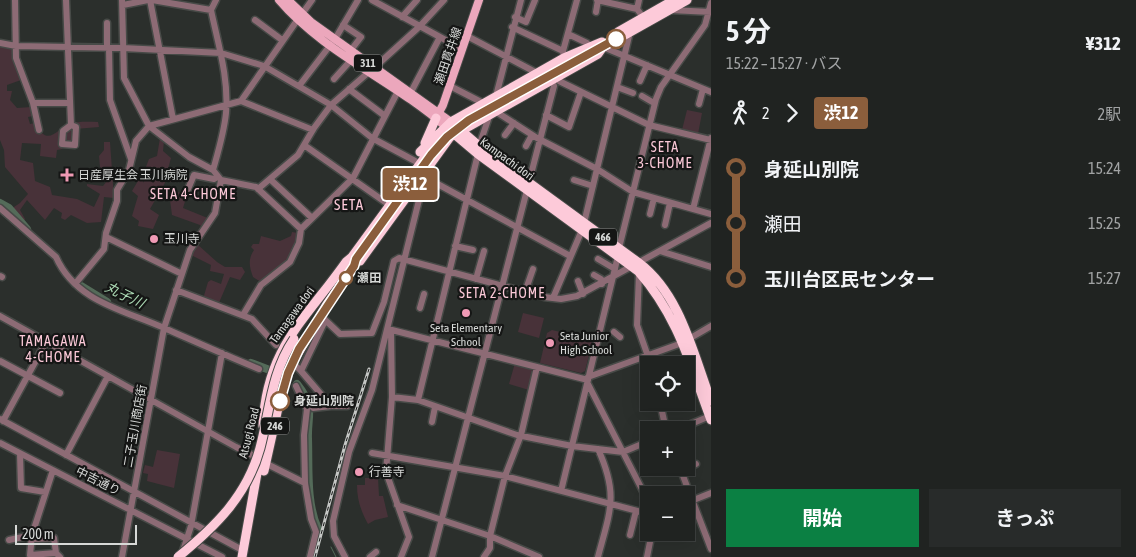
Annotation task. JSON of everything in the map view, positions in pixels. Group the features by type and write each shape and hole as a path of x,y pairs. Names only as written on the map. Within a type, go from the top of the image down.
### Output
{"highway":[{"name":"246","path":"560,67 674,0"},
{"name":"246","path":"350,264 348,255 417,157 456,132 493,112 590,47 630,32 687,0"},
{"name":"246","path":"350,264 421,175 432,149 448,124 537,73 598,54 602,44"},
{"path":"474,108 473,116 480,119"},
{"path":"417,157 437,115"},
{"name":"Kampachi dori","path":"448,124 479,150"},
{"path":"469,125 467,131 469,138"},
{"name":"466","path":"456,132 469,138 479,150 619,252 667,292 700,381 710,418"},
{"name":"Tamagawa dori","path":"244,555 261,454 264,397 273,366 285,342 323,302 350,264 356,259 432,149"},
{"name":"Tamagawa dori","path":"244,555 288,373 299,349 323,319 323,302"},
{"name":"Atsugi Road","path":"178,557 204,537 228,512 245,485 260,448 274,381 296,340 323,302"},
{"name":"Atsugi Road","path":"186,557 220,528 248,490 267,442 283,371 296,340"},
{"name":"466","path":"700,381 711,401"}],"main road":[{"name":"Kampachi dori","path":"279,0 372,69 398,91 437,115"},
{"name":"Kampachi dori","path":"288,0 300,16"},
{"name":"瀬田貫井線","path":"437,115 450,86 478,0"},
{"name":"Kampachi dori","path":"372,69 411,92 448,124"}],"street":[{"path":"15,0 16,58 33,103 39,130"},
{"path":"66,0 71,125"},
{"path":"150,0 173,119"},
{"path":"211,10 150,0 123,3 122,48 124,78 149,126 189,157 212,170 219,179"},
{"path":"212,170 224,130 226,105 221,53 211,10 216,0"},
{"path":"241,101 282,40 312,0"},
{"path":"299,86 334,42 358,0"},
{"path":"372,0 462,49 478,0"},
{"path":"402,17 417,0"},
{"path":"258,190 298,155 312,130 331,105 419,27 444,0"},
{"path":"496,96 512,27 521,0"},
{"path":"515,17 526,22 535,0"},
{"path":"432,557 546,115 578,0"},
{"path":"596,12 598,0 637,9 643,17"},
{"path":"637,9 639,0"},
{"path":"561,491 654,103 670,74 705,25 711,3"},
{"path":"670,10 710,12"},
{"path":"256,20 282,40"},
{"path":"107,23 110,100 132,160"},
{"path":"334,79 361,37 343,25"},
{"path":"512,27 560,67"},
{"path":"553,298 583,226 630,32"},
{"path":"568,34 587,42 590,47"},
{"path":"467,36 537,73"},
{"path":"411,92 440,37"},
{"path":"0,43 16,46 122,48 221,53 264,66 331,105 372,138 417,157"},
{"path":"602,44 625,56 711,92"},
{"path":"640,82 647,65"},
{"path":"560,67 559,81 612,108 649,125 711,139 693,209"},
{"path":"450,86 483,103"},
{"path":"617,86 633,93"},
{"path":"699,104 703,89"},
{"path":"349,90 385,116"},
{"path":"243,315 261,285 290,262 299,243 301,229 353,178 372,138 398,91"},
{"path":"546,115 569,127 581,92"},
{"path":"642,96 654,103"},
{"path":"77,281 104,249 117,201 117,190 129,170 136,141 149,126 241,101 312,130"},
{"path":"33,103 70,103"},
{"path":"418,400 431,340 479,150 493,112 540,140 597,169 633,192 711,214"},
{"path":"505,135 514,123"},
{"path":"526,146 532,135"},
{"path":"304,145 385,202"},
{"path":"188,189 194,175 247,185 258,190 301,229"},
{"path":"421,175 570,256"},
{"path":"331,406 299,369 323,319 340,334 372,333 400,259 424,180 421,175"},
{"name":"二子玉川商店街","path":"122,557 165,326 190,250 215,213 219,179"},
{"path":"271,180 312,218"},
{"path":"574,180 593,186"},
{"path":"650,214 654,198"},
{"path":"665,225 670,203"},
{"path":"0,208 56,257 61,268 117,310 165,326 259,369"},
{"path":"400,259 553,298 583,294 612,278 637,268 660,251 711,223"},
{"path":"106,237 182,274"},
{"path":"455,246 473,250"},
{"path":"476,279 484,251"},
{"path":"660,251 711,267"},
{"path":"345,557 334,536 333,521 349,452 370,397 389,329 400,259"},
{"path":"598,259 615,269"},
{"path":"637,268 638,325 649,355"},
{"path":"525,292 533,269"},
{"path":"594,275 602,284"},
{"path":"578,281 583,294"},
{"path":"176,290 254,320 276,345"},
{"path":"420,308 424,294"},
{"path":"384,302 392,304"},
{"path":"0,316 252,455 261,454"},
{"path":"389,329 588,380 685,341 711,326"},
{"path":"389,329 392,397 386,454 388,482 409,537 403,556"},
{"path":"614,332 620,337"},
{"path":"46,342 29,376 1,420 190,522 244,555"},
{"path":"182,557 186,538 189,536 190,522 222,353"},
{"path":"0,361 60,392"},
{"path":"484,557 490,548 490,536 505,476 521,436 537,367"},
{"path":"66,454 108,376"},
{"path":"588,380 640,486"},
{"path":"296,386 307,409 304,435 305,483 311,519 316,532 310,557"},
{"path":"392,397 418,400 521,436 572,446 623,452 640,445"},
{"path":"313,408 347,406"},
{"path":"432,422 435,407"},
{"path":"695,423 710,418"},
{"name":"中吉通り","path":"0,444 222,557"},
{"path":"598,449 609,474 612,504 598,557"},
{"path":"372,453 505,476 640,512"},
{"path":"20,454 21,488 45,492"},
{"path":"266,463 305,483"},
{"path":"9,540 32,537 54,538 58,555 30,556 32,537 53,470"},
{"path":"695,500 711,493"},
{"path":"397,506 490,536 539,557"},
{"path":"695,510 711,549"},
{"path":"630,535 636,511"},
{"path":"647,557 650,541"},
{"path":"370,557 376,552"}],"shaded area":[{"path":"0,46 14,47 21,80 7,85 7,91 12,91 10,100 17,108 31,107 33,116 28,117 30,124 35,123 44,135 52,135 73,123 98,122 99,127 75,129 73,139 67,142 62,149 57,150 56,158 40,156 41,144 22,143 20,160 33,163 35,181 50,187 52,195 77,199 94,207 100,194 87,186 87,184 103,186 107,181 107,172 100,167 99,156 104,150 104,142 110,142 114,198 104,197 101,222 87,223 71,215 65,220 61,218 62,213 54,208 45,220 27,200 20,210 25,219 24,221 13,210 28,194 5,167 4,150 0,140"},
{"path":"687,110 702,113 698,134 682,130"},
{"path":"160,138 164,141 163,151 171,158 166,176 172,177 171,182 166,181 150,209 159,215 153,229 138,226 139,221 132,216 138,196 132,191 141,176 144,183 144,172 149,159 157,156"},
{"path":"175,191 183,194 186,198 183,208 210,219 202,228 200,225 172,215 170,200"},
{"path":"292,232 298,233 296,242 285,262 261,282 253,277 250,263 254,250 251,247 253,244 259,244 261,236 280,241 291,236"},
{"path":"197,244 225,267 242,267 245,272 240,280 230,277 218,305 203,299 208,282 211,280 221,284 224,274 210,271 211,265 191,255"},
{"path":"523,313 544,318 539,338 518,332"},
{"path":"552,330 593,340 585,371 581,373 540,363 547,333"},
{"path":"515,363 535,369 529,390 509,384"},
{"path":"157,450 180,454 174,488 147,481 148,474 143,473 145,465 153,467"},
{"path":"365,478 378,478 379,496 383,496 388,517 368,524 363,515 357,490 357,485 365,485"}],"waterway":[{"name":"丸子川","path":"0,203 9,208 27,229"},
{"name":"丸子川","path":"81,286 107,302"},
{"name":"丸子川","path":"251,363 267,369"},
{"path":"297,384 309,405 309,485 314,519 318,529"},
{"path":"331,547 336,557"}],"tunnel":[{"path":"452,133 469,120 562,69"},
{"path":"431,149 454,126"}],"railway":[{"path":"315,557 345,445 369,369"}],"bus line":[{"name":"渋12","path":"280,401 284,382 290,367 299,349 327,308 327,304 354,266 356,259 410,183 447,137 469,120 616,39"}],"place":[{"name":"日産厚生会 玉川病院","path":"67,175"},
{"name":"玉川寺","path":"154,239"},
{"name":"瀬田","path":"346,278"},
{"name":"Seta Elementary School","path":"466,313"},
{"name":"Seta Junior High School","path":"550,343"},
{"name":"身延山別院","path":"280,401"},
{"name":"行善寺","path":"359,472"}],"district":[{"name":"SETA 3-CHOME","path":"665,156"},
{"name":"SETA 4-CHOME","path":"193,194"},
{"name":"SETA","path":"349,204"},
{"name":"SETA 2-CHOME","path":"502,293"},
{"name":"TAMAGAWA 4-CHOME","path":"53,350"}]}
